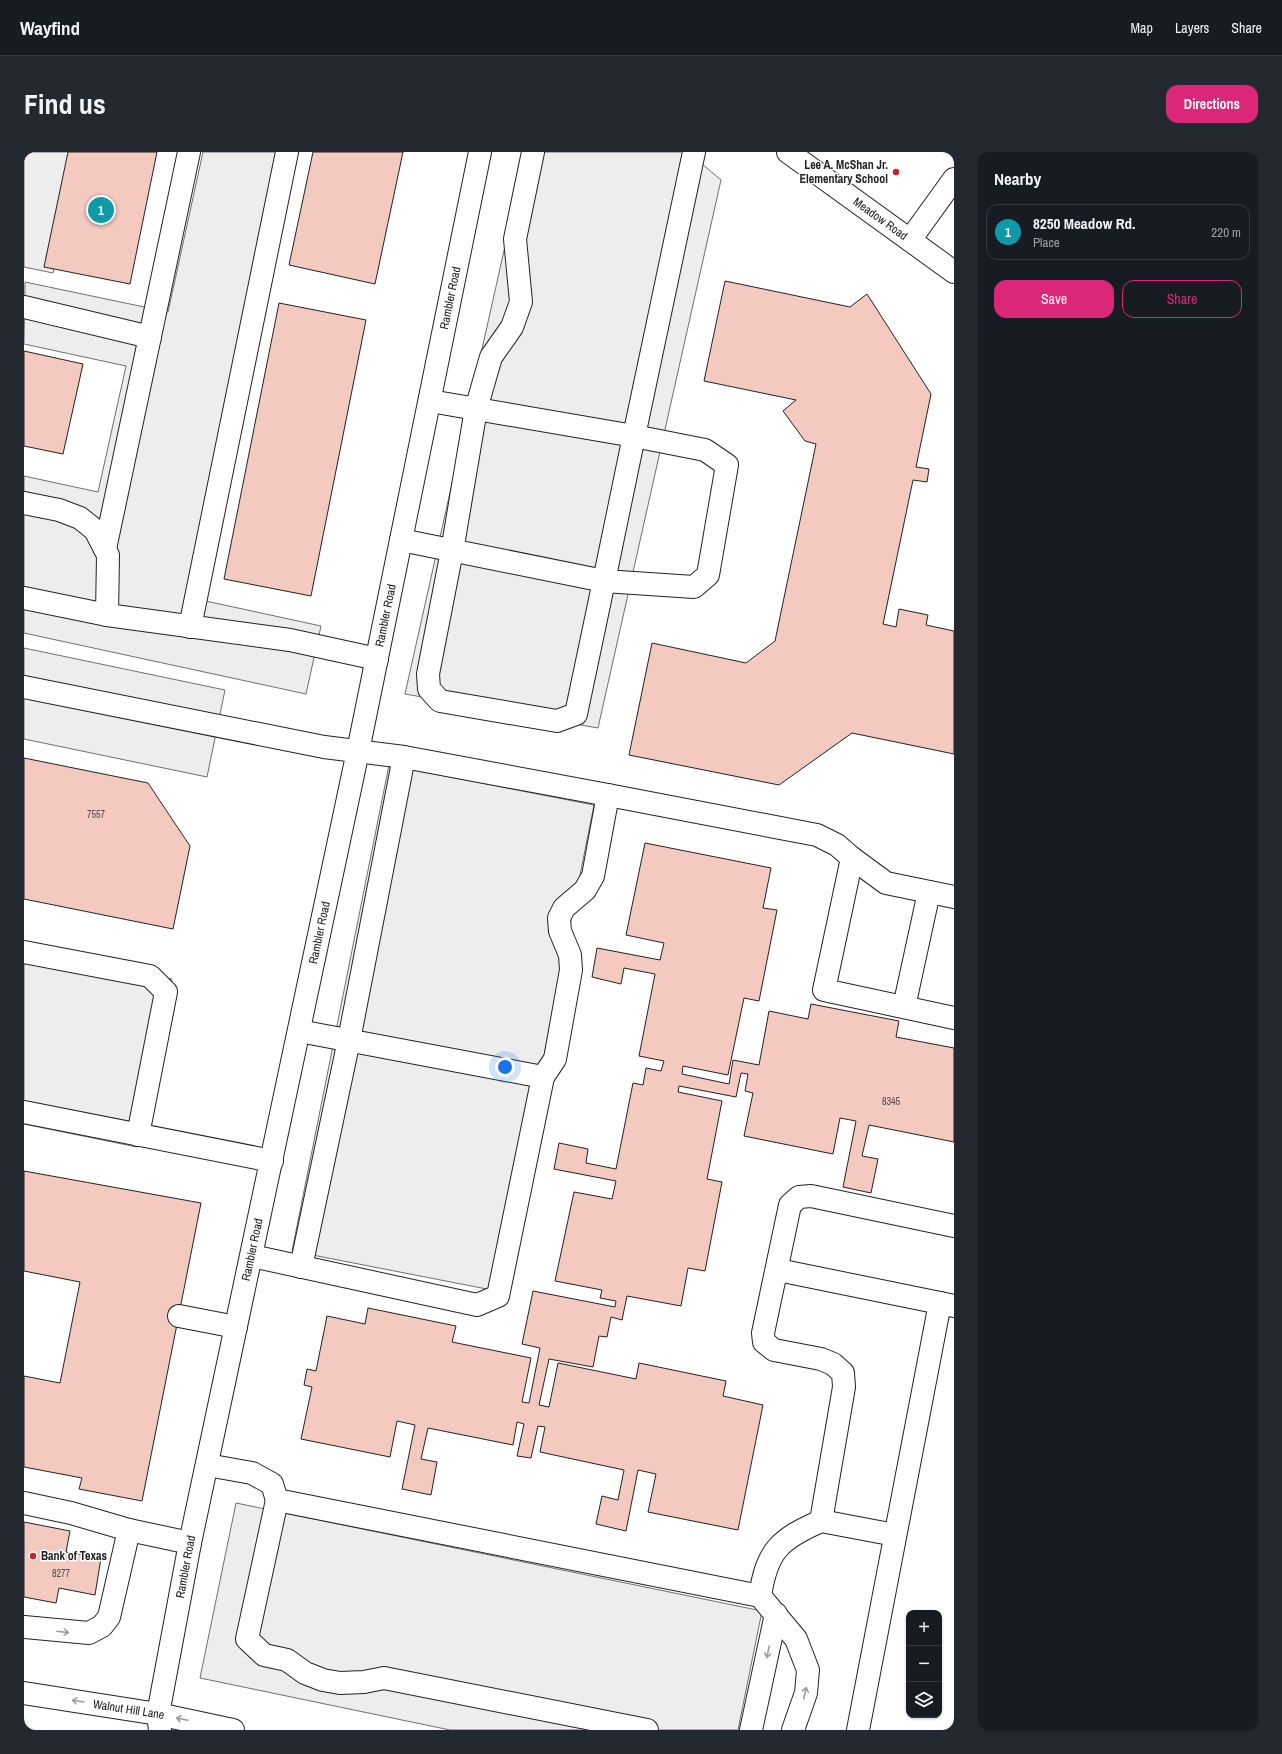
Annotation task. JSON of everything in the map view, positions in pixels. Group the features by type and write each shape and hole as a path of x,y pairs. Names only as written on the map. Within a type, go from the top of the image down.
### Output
{"street":[{"path":"105,549 189,152"},
{"path":"190,627 287,152"},
{"name":"Rambler Road","path":"156,1725 190,1543 358,751 480,152"},
{"path":"532,152 515,239 521,302 512,327 491,357 476,409 452,551 428,674 429,689 440,700 557,721 576,714 694,152"},
{"name":"Meadow Road","path":"788,152 954,272"},
{"path":"910,240 954,179"},
{"path":"24,307 150,337"},
{"path":"401,540 604,581 694,588 708,575 727,465 705,450 430,400"},
{"path":"24,503 59,510 80,518 94,530 108,554 107,616"},
{"path":"24,598 107,616 290,640 377,659"},
{"path":"24,687 324,747 404,756 817,835 837,845 886,883 954,897"},
{"path":"301,1267 349,1040 404,756"},
{"path":"252,1256 477,1305 498,1296 543,1076 555,1059 571,970 570,955 560,931 559,918 564,908 585,890 593,876 608,795"},
{"path":"852,858 824,990 954,1018"},
{"path":"904,1007 929,892"},
{"path":"24,952 150,976 166,992 138,1135"},
{"path":"299,1031 543,1076"},
{"path":"24,1112 272,1161"},
{"path":"821,1520 844,1387 843,1373 827,1361 774,1350 764,1342 763,1333 778,1270 790,1204 799,1196 811,1196 954,1226"},
{"path":"778,1270 947,1305 895,1535 858,1730"},
{"path":"179,1316 236,1327"},
{"path":"207,1465 252,1474 272,1484 277,1500 247,1639 264,1655 287,1660 305,1673 323,1680 340,1683 364,1682 384,1678 647,1730"},
{"path":"277,1500 760,1596 796,1639 808,1670 806,1694 792,1730"},
{"path":"24,1503 71,1513 130,1530 190,1543"},
{"path":"760,1596 763,1575 773,1552 795,1532 821,1520 895,1535"},
{"path":"24,1627 89,1633 102,1626 109,1617 130,1530"},
{"path":"751,1730 776,1614"},
{"name":"Walnut Hill Lane","path":"24,1692 156,1725 233,1730"}],"shaded area":[{"path":"24,152 74,152 53,273 24,267"},
{"path":"203,152 298,152 201,600 321,626 306,694 24,633 24,476 98,492 126,366 24,344 25,282 168,312"},
{"path":"526,152 688,152 721,180 598,728 405,694"},
{"path":"24,648 225,690 207,777 24,739"},
{"path":"389,765 594,805 497,1291 292,1251"},
{"path":"24,948 172,979 137,1147 24,1124"},
{"path":"236,1503 762,1611 738,1730 450,1730 200,1678"}],"building":[{"path":"68,152 157,152 130,284 44,267"},
{"path":"313,152 403,152 375,284 289,265"},
{"path":"725,281 850,307 867,294 931,394 916,467 929,469 927,482 913,480 883,624 896,627 899,609 928,615 926,625 954,631 954,754 852,733 779,785 629,755 652,643 746,663 775,641 816,444 805,441 783,411 796,400 704,381"},
{"path":"279,303 366,320 311,596 224,579"},
{"path":"24,351 83,364 63,454 24,446"},
{"path":"24,758 148,783 190,846 173,929 24,899"},
{"path":"645,843 771,868 763,908 777,910 759,1001 744,998 728,1075 683,1066 682,1074 729,1084 733,1060 759,1065 769,1011 808,1019 811,1004 899,1021 896,1037 954,1048 954,1142 869,1125 862,1156 878,1159 871,1193 843,1187 856,1121 840,1118 833,1154 744,1136 753,1093 745,1091 748,1074 741,1073 736,1097 679,1086 678,1092 722,1101 707,1179 722,1182 705,1271 688,1268 681,1306 627,1296 622,1320 611,1317 607,1337 599,1336 593,1367 549,1359 539,1405 549,1407 558,1363 636,1379 639,1363 726,1381 723,1396 763,1405 738,1530 648,1512 656,1474 638,1470 626,1531 596,1524 602,1496 618,1500 624,1470 540,1452 545,1427 538,1426 531,1458 517,1456 524,1424 517,1422 513,1445 428,1428 421,1459 437,1462 431,1495 402,1489 415,1425 397,1421 390,1457 301,1439 312,1387 304,1385 307,1369 316,1371 327,1316 365,1324 368,1308 456,1326 452,1342 531,1358 522,1402 529,1403 540,1348 522,1344 533,1291 615,1307 616,1301 600,1298 602,1290 555,1281 574,1192 612,1199 616,1181 554,1169 559,1143 588,1149 586,1163 616,1169 633,1083 643,1085 646,1068 661,1071 664,1061 639,1056 655,974 624,968 621,984 592,977 597,948 660,960 664,943 626,935"},
{"path":"24,1171 201,1203 142,1501 79,1489 82,1478 24,1467 24,1376 60,1383 80,1282 24,1271"},
{"path":"24,1522 70,1531 66,1552 101,1558 95,1595 59,1588 56,1603 24,1597"}],"place":[{"name":"Lee A. McShan Jr. Elementary School","path":"896,172"},
{"name":"8250 Meadow Rd.","path":"101,210"},
{"name":"Bank of Texas","path":"33,1556"}]}
